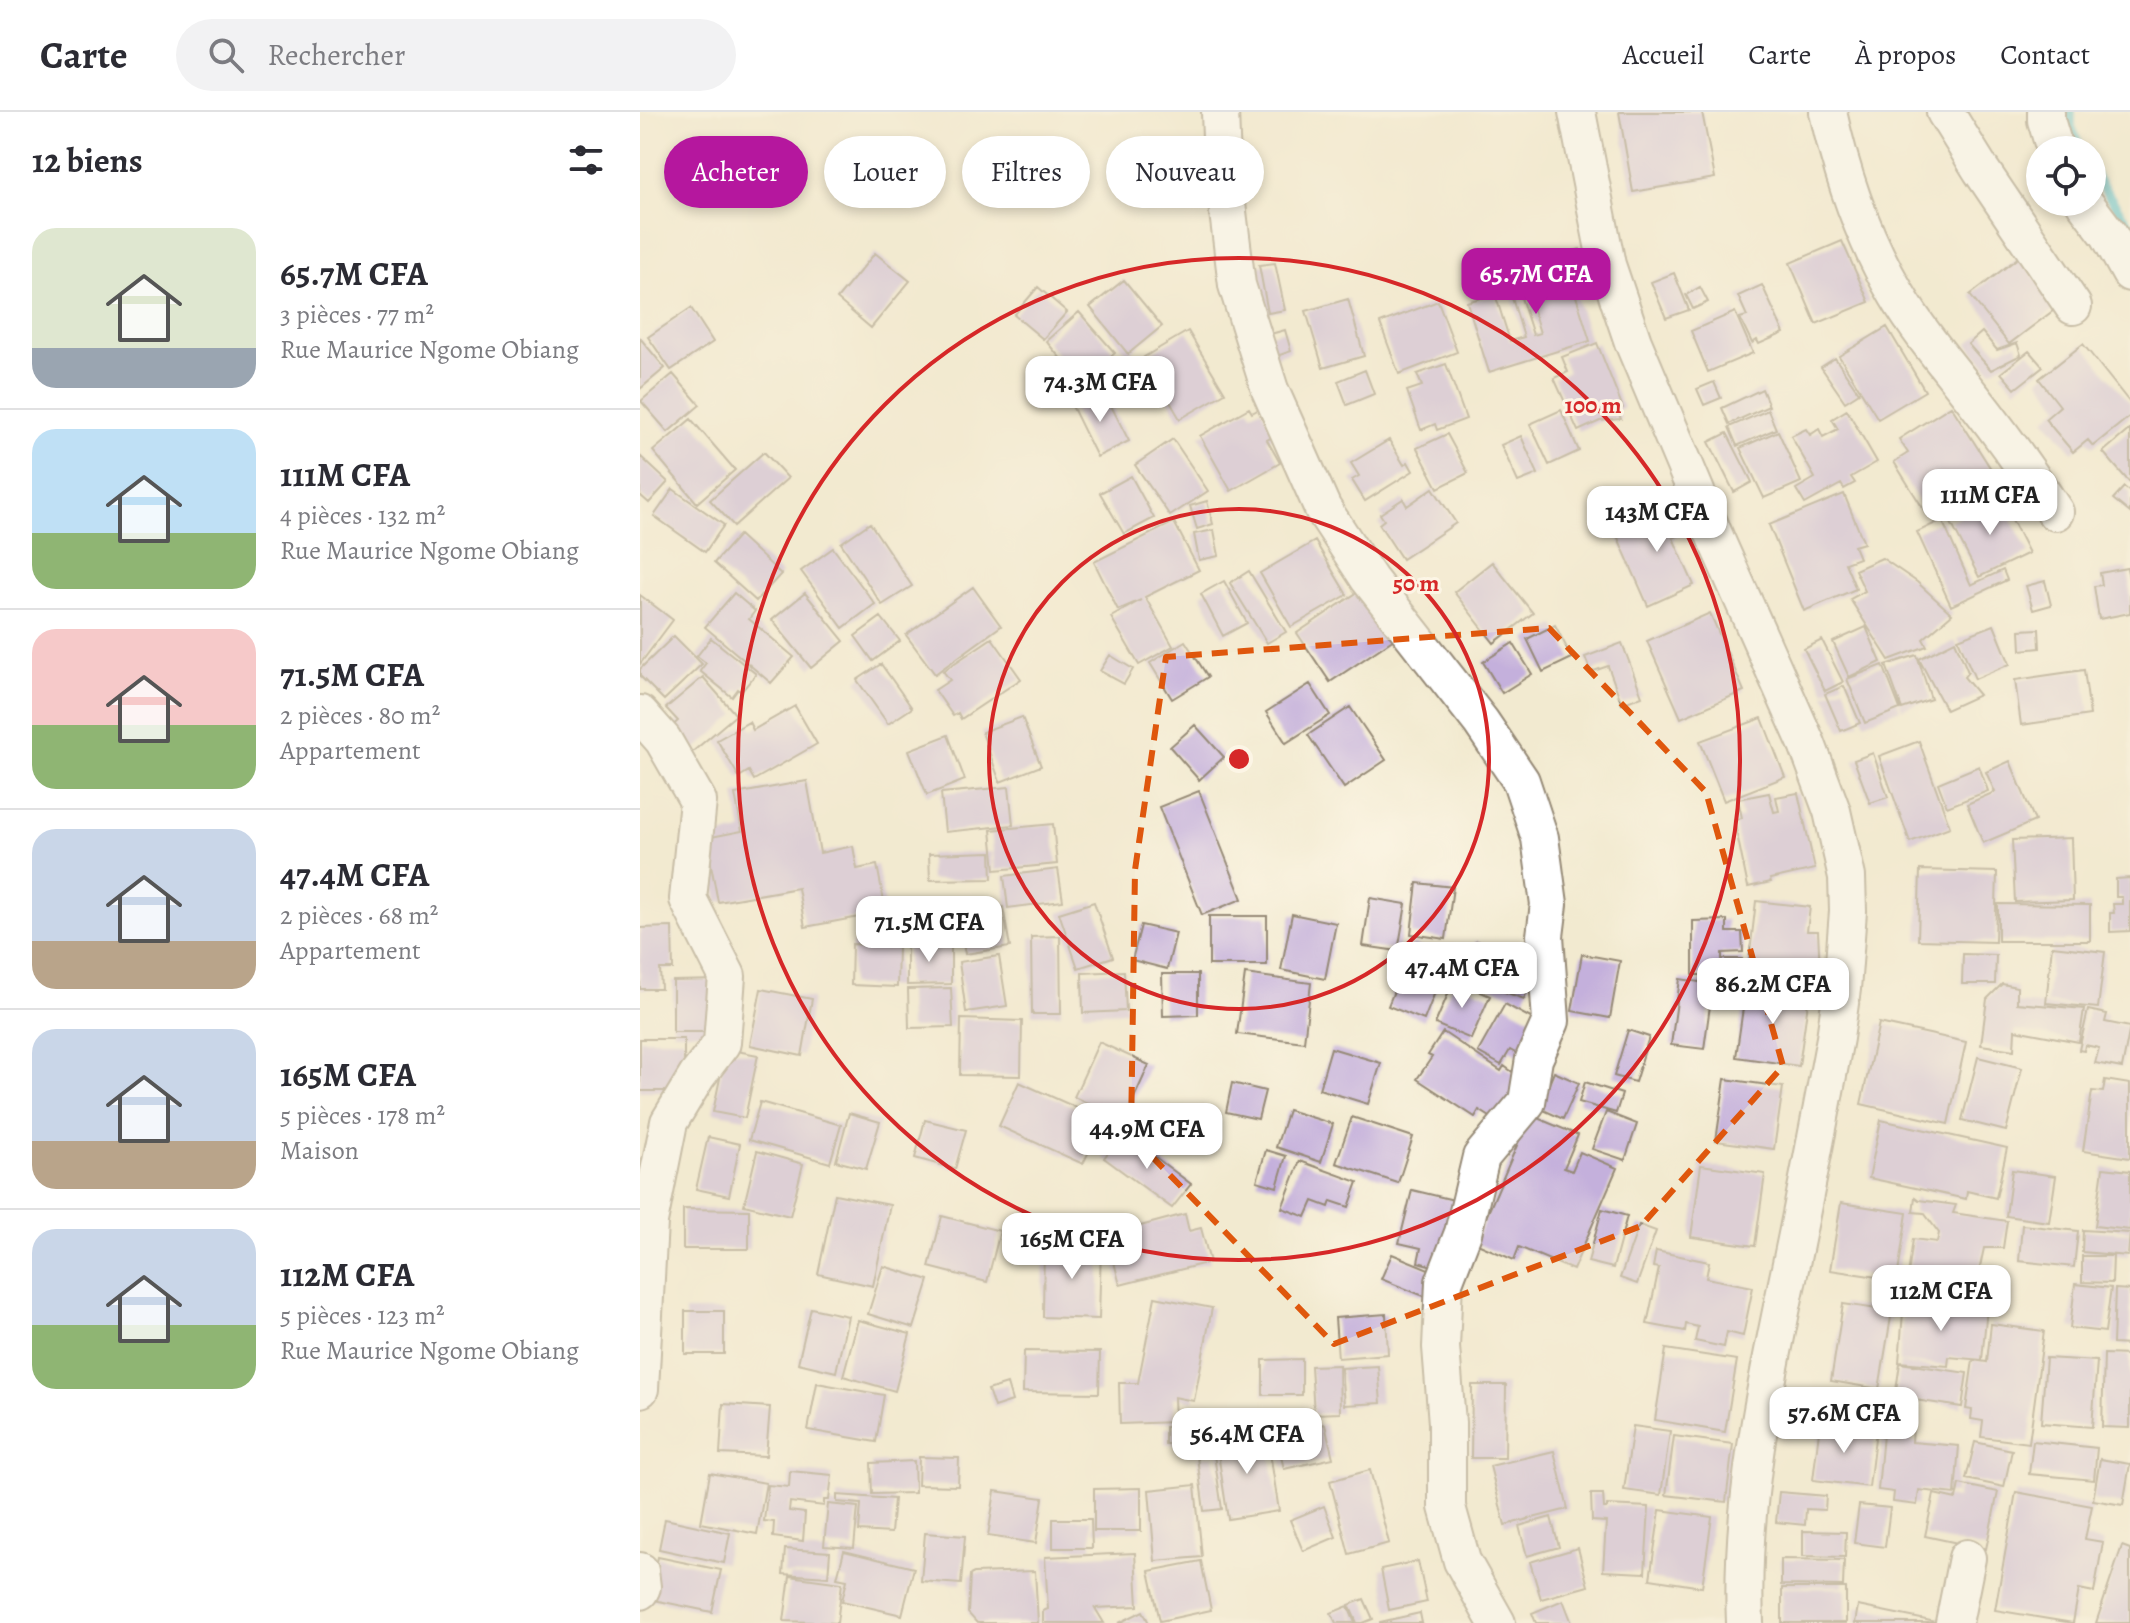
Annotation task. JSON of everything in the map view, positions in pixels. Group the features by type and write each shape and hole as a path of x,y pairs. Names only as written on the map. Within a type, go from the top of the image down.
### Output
{"street":[{"path":"1220,112 1222,163 1237,285 1270,390 1323,509 1369,579 1481,722 1521,781 1540,838 1549,904 1545,936 1551,1021 1534,1059 1527,1102 1481,1157 1463,1233 1444,1282 1441,1347 1447,1423 1447,1507 1462,1561 1497,1623"},
{"path":"1577,112 1607,265 1633,342 1807,744 1832,811 1847,877 1844,975 1835,1038 1755,1444 1747,1517 1745,1623"},
{"path":"1828,112 1855,207 1897,296 2024,465 2055,512"},
{"path":"1945,112 2073,306"},
{"path":"2046,112 2051,136"},
{"path":"2095,216 2130,273"},
{"path":"640,714 663,740 698,801 688,899 727,976 722,1043 669,1122 649,1222 640,1389"},
{"path":"1954,1623 1967,1558"},
{"path":"640,1571 640,1591"}],"highlighted area":[{"path":"1549,628 1706,792 1783,1066 1641,1226 1334,1344 1131,1135 1135,870 1166,657"}],"building":[{"path":"1619,112 1702,112 1715,178 1633,192"},
{"path":"1842,241 1869,302 1816,324 1790,263"},
{"path":"1580,249 1593,290 1576,296 1590,341 1489,372 1467,302 1495,294 1510,341 1524,337 1508,285 1516,282 1533,335 1540,333 1524,281 1563,269 1559,255"},
{"path":"875,253 910,281 871,328 837,299"},
{"path":"2019,257 2058,307 2009,344 1970,295"},
{"path":"1275,263 1285,310 1268,313 1259,265"},
{"path":"1674,273 1689,310 1666,318 1651,282"},
{"path":"1124,280 1162,326 1128,354 1090,307"},
{"path":"1762,285 1784,333 1759,344 1757,340 1752,343 1740,318 1747,316 1738,296"},
{"path":"1038,287 1067,312 1043,339 1014,315"},
{"path":"1700,287 1708,302 1693,309 1686,295"},
{"path":"1348,299 1364,356 1323,368 1306,311"},
{"path":"1438,301 1457,352 1399,374 1380,323"},
{"path":"691,308 713,342 671,370 648,337"},
{"path":"1079,312 1115,353 1081,383 1046,341"},
{"path":"1735,312 1753,353 1708,372 1691,331"},
{"path":"1887,327 1925,391 1878,419 1839,356"},
{"path":"1285,330 1291,351 1274,357 1267,335"},
{"path":"1188,331 1225,393 1180,419 1144,357"},
{"path":"1982,332 1997,350 2017,343 2021,355 1991,370 1968,344"},
{"path":"640,338 665,368 640,389"},
{"path":"1597,343 1623,408 1617,410 1621,419 1600,421 1578,431 1554,378 1568,372 1562,357"},
{"path":"2083,344 2130,403 2130,416 2093,446 2088,440 2073,452 2045,419 2060,406 2039,379"},
{"path":"2029,351 2043,367 2015,389 2001,373"},
{"path":"1835,358 1859,393 1845,402 1821,367"},
{"path":"1446,364 1466,419 1437,430 1435,424 1421,430 1407,391 1422,386 1417,374"},
{"path":"1365,370 1374,394 1347,405 1338,381"},
{"path":"673,374 700,405 668,432 641,401"},
{"path":"1714,382 1721,398 1704,405 1697,389"},
{"path":"1762,389 1769,406 1729,424 1722,408"},
{"path":"1103,390 1129,441 1097,457 1072,406"},
{"path":"1951,406 1998,480 1950,511 1944,501 1926,513 1894,462 1908,453 1899,439"},
{"path":"1249,408 1252,413 1261,408 1276,435 1267,440 1280,463 1231,491 1200,436"},
{"path":"1561,410 1579,451 1549,465 1530,424"},
{"path":"1768,410 1776,429 1737,446 1729,427"},
{"path":"1847,410 1877,462 1851,477 1855,483 1844,489 1841,484 1805,504 1796,489 1815,478 1791,436 1806,429 1810,435 1819,429 1823,437 1838,429 1832,419"},
{"path":"691,419 735,470 697,503 653,451"},
{"path":"2130,429 2130,483 2103,452"},
{"path":"1778,431 1801,482 1764,498 1740,448"},
{"path":"1727,433 1752,482 1734,492 1709,442"},
{"path":"1447,434 1468,473 1438,488 1417,448"},
{"path":"1521,436 1538,474 1518,482 1501,445"},
{"path":"1173,439 1208,491 1170,516 1135,465"},
{"path":"1389,440 1404,465 1408,462 1413,471 1365,501 1352,480 1359,476 1351,463"},
{"path":"764,452 788,478 734,526 710,500"},
{"path":"640,456 668,482 649,503 640,495"},
{"path":"1131,476 1154,518 1124,534 1100,493"},
{"path":"2124,487 2130,492 2130,513 2113,499"},
{"path":"1433,488 1456,523 1402,559 1379,524 1384,520 1380,514 1403,499 1407,506"},
{"path":"673,489 724,525 705,552 654,516"},
{"path":"1844,494 1864,543 1854,546 1859,558 1845,563 1856,589 1804,611 1769,525"},
{"path":"2000,496 2029,553 1979,577 1950,521"},
{"path":"1207,501 1213,524 1197,529 1190,506"},
{"path":"1679,503 1691,529 1673,538 1694,585 1648,606 1615,531"},
{"path":"1942,520 1971,585 2003,570 2007,580 1951,606 1917,532"},
{"path":"1174,522 1199,570 1145,597 1173,646 1139,665 1111,617 1141,600 1118,610 1094,562"},
{"path":"870,523 912,586 882,605 841,543"},
{"path":"1214,530 1219,556 1199,560 1194,534"},
{"path":"739,535 781,574 756,601 714,563"},
{"path":"1315,541 1347,595 1291,627 1260,573"},
{"path":"833,548 875,604 843,628 801,571"},
{"path":"1882,558 1917,582 1952,614 1923,639 1927,646 1889,660 1850,599 1865,591 1855,570"},
{"path":"1492,562 1533,613 1494,643 1454,592"},
{"path":"2127,568 2130,613 2099,619 2094,586 2102,585 2100,573"},
{"path":"1249,571 1286,632 1267,643 1230,583"},
{"path":"1224,581 1247,623 1223,636 1201,594"},
{"path":"2045,581 2051,605 2033,610 2026,586"},
{"path":"973,587 1001,626 935,674 906,635"},
{"path":"1361,590 1394,639 1330,682 1297,633"},
{"path":"734,593 755,611 749,619 794,657 771,683 705,627"},
{"path":"805,593 844,641 811,668 772,620"},
{"path":"640,595 673,620 640,664"},
{"path":"1710,613 1744,691 1681,718 1647,641"},
{"path":"881,617 900,641 873,661 855,636"},
{"path":"1555,625 1572,658 1543,672 1527,639"},
{"path":"1994,625 2010,664 1975,679 1958,639"},
{"path":"1866,627 1881,662 1849,677 1833,642"},
{"path":"2039,629 2040,648 2021,650 2020,630"},
{"path":"674,636 702,664 664,700 640,676 640,669"},
{"path":"711,638 756,674 741,692 738,689 732,697 700,671 706,663 697,656"},
{"path":"992,638 1021,679 961,719 958,713 953,716 935,690 950,680 943,671"},
{"path":"1822,640 1843,682 1825,691 1804,649"},
{"path":"1185,641 1208,677 1172,699 1150,663"},
{"path":"1955,641 1968,672 1964,677 1979,695 1946,710 1919,659"},
{"path":"1513,643 1532,674 1502,693 1483,662"},
{"path":"1622,643 1642,696 1622,704 1608,666 1591,672 1585,657"},
{"path":"1110,655 1133,669 1124,684 1100,671"},
{"path":"1917,655 1931,699 1902,709 1886,665"},
{"path":"881,664 912,708 888,724 857,680"},
{"path":"1883,665 1900,709 1865,723 1847,679"},
{"path":"2084,670 2090,715 2021,725 2015,680"},
{"path":"703,677 736,715 691,753 670,728 678,721 666,708"},
{"path":"1310,684 1330,715 1286,743 1266,712"},
{"path":"1844,686 1860,723 1841,731 1825,694"},
{"path":"795,706 817,744 754,780 749,771 739,777 717,740 749,722 753,730"},
{"path":"1350,707 1386,760 1344,788 1308,735"},
{"path":"1022,717 1041,766 1000,782 982,732"},
{"path":"1762,718 1785,777 1724,801 1700,741"},
{"path":"1195,725 1224,757 1199,780 1170,747"},
{"path":"948,735 965,780 927,795 909,750"},
{"path":"1919,741 1950,827 1910,842 1879,756"},
{"path":"1873,753 1888,797 1870,803 1854,760"},
{"path":"2010,761 2035,821 1983,843 1967,804 1995,792 1986,772"},
{"path":"1979,766 1988,791 1947,807 1938,783"},
{"path":"807,781 820,853 853,846 857,869 877,865 886,912 805,927 798,888 718,902 706,838 742,831 735,794"},
{"path":"1009,787 1013,825 945,832 941,793"},
{"path":"1199,791 1242,899 1202,915 1159,807"},
{"path":"1769,793 1774,812 1779,811 1776,797 1798,793 1815,869 1748,887 1734,820 1742,818 1738,799"},
{"path":"1053,824 1057,864 995,870 991,830"},
{"path":"2071,838 2073,900 2015,902 2012,840"},
{"path":"991,852 992,879 930,880 929,854"},
{"path":"1058,869 1063,901 1008,908 1004,876"},
{"path":"1920,870 1997,872 1995,942 1918,940"},
{"path":"2130,878 2130,931 2110,932 2113,904 2122,904 2122,897 2116,897 2116,879"},
{"path":"1417,883 1453,887 1446,939 1411,934"},
{"path":"1370,898 1406,904 1398,951 1363,946"},
{"path":"1756,901 1810,907 1807,931 1818,931 1820,971 1803,972 1802,985 1747,979"},
{"path":"1094,902 1113,957 1078,968 1059,913"},
{"path":"1998,904 2090,905 2090,941 1998,941"},
{"path":"944,905 949,933 896,943 891,915"},
{"path":"1003,907 1010,947 965,954 958,915"},
{"path":"1292,914 1336,923 1325,979 1281,970"},
{"path":"1209,916 1267,916 1267,965 1209,965"},
{"path":"1727,920 1727,932 1742,932 1743,952 1722,953 1722,959 1742,959 1742,979 1693,975 1693,921"},
{"path":"1141,925 1176,933 1167,969 1132,960"},
{"path":"672,927 673,969 660,969 661,989 640,989 640,928"},
{"path":"1060,936 1061,1014 1032,1014 1031,937"},
{"path":"1476,941 1537,964 1524,999 1463,977"},
{"path":"852,944 898,947 897,987 851,985"},
{"path":"951,944 951,984 907,985 907,945"},
{"path":"1413,944 1448,959 1424,1020 1388,1006"},
{"path":"2052,946 2105,952 2098,1008 2046,1003"},
{"path":"1582,954 1620,961 1610,1018 1572,1011"},
{"path":"1963,954 1996,955 1995,984 1962,984"},
{"path":"999,956 1007,1006 966,1012 959,962"},
{"path":"1124,971 1126,1011 1083,1013 1082,973"},
{"path":"1162,974 1198,974 1198,1015 1163,1016"},
{"path":"1245,974 1311,983 1304,1042 1237,1034"},
{"path":"1680,979 1713,984 1704,1049 1671,1045"},
{"path":"720,980 721,1032 673,1032 673,981"},
{"path":"1454,980 1490,996 1471,1039 1435,1024"},
{"path":"2002,984 2017,987 2017,1003 2084,1009 2079,1042 2015,1030 2014,1050 1981,1045 1987,999"},
{"path":"1746,987 1809,995 1799,1066 1736,1057"},
{"path":"951,988 953,1027 909,1028 908,989"},
{"path":"761,989 812,999 802,1056 750,1045"},
{"path":"1505,1004 1538,1022 1519,1055 1510,1050 1501,1065 1478,1052"},
{"path":"2088,1010 2107,1014 2105,1022 2130,1027 2122,1068 2095,1063 2099,1048 2085,1045 2084,1051 2079,1050"},
{"path":"961,1019 1022,1021 1021,1076 960,1075"},
{"path":"1879,1023 1966,1042 1948,1124 1861,1104"},
{"path":"1628,1030 1649,1037 1635,1082 1614,1076"},
{"path":"1443,1032 1501,1071 1504,1066 1525,1081 1498,1122 1479,1110 1475,1117 1417,1079 1432,1057 1428,1055"},
{"path":"640,1039 684,1039 684,1091 640,1091"},
{"path":"1099,1042 1149,1065 1124,1120 1074,1097"},
{"path":"1331,1048 1381,1063 1368,1104 1319,1089"},
{"path":"726,1049 758,1055 745,1118 713,1112"},
{"path":"1978,1057 2022,1068 2006,1131 1962,1120"},
{"path":"1554,1072 1579,1083 1563,1119 1539,1108"},
{"path":"1725,1079 1783,1087 1774,1149 1716,1141"},
{"path":"2105,1080 2130,1084 2130,1158 2083,1151 2092,1091 2103,1092"},
{"path":"1019,1082 1104,1120 1083,1164 999,1126"},
{"path":"1585,1082 1622,1094 1616,1113 1579,1102"},
{"path":"1232,1083 1265,1091 1258,1119 1226,1112"},
{"path":"760,1102 841,1125 830,1163 749,1140"},
{"path":"1288,1110 1333,1124 1321,1162 1276,1147"},
{"path":"1606,1112 1637,1124 1625,1160 1592,1149"},
{"path":"849,1113 880,1122 866,1169 836,1161"},
{"path":"1530,1115 1578,1135 1564,1168 1572,1171 1580,1152 1617,1168 1573,1270 1519,1247 1514,1260 1475,1243"},
{"path":"1352,1117 1413,1137 1398,1183 1336,1163"},
{"path":"925,1120 966,1130 955,1169 915,1158"},
{"path":"1881,1120 2007,1148 1996,1198 1967,1191 1966,1199 1869,1178"},
{"path":"1123,1133 1191,1184 1172,1208 1104,1158"},
{"path":"708,1137 740,1144 729,1196 696,1189"},
{"path":"1266,1150 1286,1156 1277,1187 1257,1181"},
{"path":"757,1151 803,1164 790,1216 744,1205"},
{"path":"1300,1161 1358,1182 1349,1207 1331,1201 1329,1207 1313,1201 1306,1217 1282,1208"},
{"path":"1701,1165 1765,1174 1755,1246 1691,1237"},
{"path":"2103,1168 2130,1171 2130,1230 2095,1226"},
{"path":"2012,1170 2056,1176 2049,1222 2006,1216"},
{"path":"1412,1190 1454,1200 1440,1268 1418,1262 1421,1248 1399,1243"},
{"path":"835,1194 890,1205 873,1286 818,1274"},
{"path":"1915,1197 1956,1205 1953,1213 2007,1221 2003,1248 1984,1248 1977,1281 1988,1283 1986,1299 1927,1287 1928,1277 1908,1275 1913,1239 1937,1242 1939,1233 1924,1213 1913,1212"},
{"path":"1841,1203 1907,1213 1897,1280 1830,1270"},
{"path":"683,1209 749,1210 749,1249 683,1249"},
{"path":"1602,1209 1627,1216 1613,1268 1588,1262"},
{"path":"1185,1214 1189,1231 1201,1228 1210,1262 1120,1285 1107,1235"},
{"path":"942,1216 1000,1231 987,1282 929,1267"},
{"path":"1639,1225 1656,1231 1637,1284 1620,1278"},
{"path":"2022,1225 2078,1231 2074,1267 2019,1261"},
{"path":"2083,1230 2130,1233 2128,1256 2082,1252"},
{"path":"1044,1244 1101,1246 1099,1319 1043,1317"},
{"path":"1656,1251 1709,1262 1706,1278 1753,1287 1743,1336 1727,1332 1724,1347 1695,1341 1698,1327 1686,1324 1685,1331 1647,1324 1659,1268 1653,1267"},
{"path":"1392,1254 1436,1272 1426,1297 1381,1279"},
{"path":"2082,1256 2113,1256 2112,1283 2082,1282"},
{"path":"883,1266 929,1280 914,1328 868,1314"},
{"path":"2075,1284 2111,1288 2105,1332 2070,1328"},
{"path":"2115,1289 2130,1290 2130,1345 2113,1344"},
{"path":"1155,1297 1212,1308 1194,1401 1174,1397 1175,1422 1120,1424 1119,1383 1138,1383"},
{"path":"1904,1300 1987,1307 1982,1360 1949,1357 1948,1366 1899,1362"},
{"path":"1843,1304 1892,1311 1879,1389 1831,1381"},
{"path":"811,1308 848,1316 836,1372 798,1363"},
{"path":"685,1311 724,1311 724,1354 685,1354"},
{"path":"1386,1314 1388,1354 1338,1358 1335,1318"},
{"path":"858,1320 910,1334 895,1391 843,1376"},
{"path":"1991,1324 2044,1331 2029,1443 1981,1437 1983,1421 1971,1419 1972,1410 1966,1409 1973,1360 1987,1362"},
{"path":"1666,1349 1737,1360 1725,1432 1655,1420"},
{"path":"1024,1351 1100,1352 1099,1393 1023,1392"},
{"path":"2104,1354 2130,1355 2130,1428 2102,1427"},
{"path":"2046,1358 2097,1361 2092,1427 2041,1423"},
{"path":"1302,1359 1302,1395 1263,1395 1263,1360"},
{"path":"1900,1363 1967,1373 1962,1407 1895,1397"},
{"path":"1339,1365 1340,1413 1314,1414 1311,1366"},
{"path":"1378,1366 1381,1403 1344,1405 1341,1368"},
{"path":"817,1383 884,1395 876,1442 808,1430"},
{"path":"1007,1384 1012,1401 994,1407 988,1390"},
{"path":"1472,1385 1506,1385 1505,1458 1471,1458"},
{"path":"723,1404 770,1407 766,1456 720,1454"},
{"path":"1885,1412 1914,1414 1912,1442 1959,1446 1955,1494 1919,1490 1917,1505 1893,1502 1894,1492 1878,1490"},
{"path":"1820,1423 1876,1430 1869,1487 1813,1480"},
{"path":"1325,1424 1333,1458 1284,1469 1276,1435"},
{"path":"1633,1426 1670,1431 1661,1495 1624,1490"},
{"path":"1165,1427 1187,1427 1187,1444 1165,1444"},
{"path":"1267,1433 1279,1511 1228,1519 1216,1440"},
{"path":"1674,1436 1733,1444 1726,1502 1666,1495"},
{"path":"2033,1441 2097,1448 2094,1480 2029,1474"},
{"path":"1975,1442 2012,1450 2004,1487 1966,1479"},
{"path":"1554,1451 1568,1509 1505,1525 1490,1466"},
{"path":"1214,1455 1222,1509 1204,1511 1197,1457"},
{"path":"919,1457 959,1458 958,1486 918,1485"},
{"path":"2100,1459 2130,1464 2123,1505 2093,1500"},
{"path":"914,1461 915,1493 872,1494 871,1463"},
{"path":"1370,1470 1389,1543 1349,1554 1330,1481"},
{"path":"790,1471 832,1475 829,1500 824,1500 824,1506 790,1502 789,1511 805,1513 803,1541 773,1537 774,1522 764,1521 768,1485 789,1487"},
{"path":"710,1473 766,1483 757,1534 701,1523"},
{"path":"1959,1484 1998,1492 1986,1549 1925,1536 1934,1494 1956,1499"},
{"path":"1195,1485 1202,1557 1155,1561 1149,1490"},
{"path":"1141,1488 1141,1531 1094,1531 1094,1489"},
{"path":"995,1491 1043,1498 1036,1543 988,1536"},
{"path":"1779,1492 1826,1496 1825,1510 1806,1509 1805,1525 1776,1522"},
{"path":"2016,1492 2092,1506 2085,1539 2103,1542 2094,1592 2079,1589 2073,1623 1995,1610"},
{"path":"1591,1494 1603,1494 1604,1508 1607,1505 1649,1507 1645,1573 1603,1571 1606,1522 1592,1521"},
{"path":"837,1495 894,1499 891,1533 859,1531 861,1504 837,1502"},
{"path":"828,1504 858,1507 854,1548 824,1546"},
{"path":"1859,1505 1890,1508 1885,1547 1854,1543"},
{"path":"1324,1506 1336,1537 1303,1551 1290,1520"},
{"path":"1660,1510 1712,1517 1702,1587 1650,1579"},
{"path":"1551,1517 1559,1547 1527,1556 1519,1526"},
{"path":"665,1519 730,1533 724,1563 659,1549"},
{"path":"1053,1519 1091,1519 1092,1548 1053,1548"},
{"path":"1803,1531 1846,1532 1845,1557 1803,1556"},
{"path":"925,1533 965,1536 961,1584 921,1581"},
{"path":"2122,1546 2130,1549 2130,1623 2096,1623"},
{"path":"1578,1548 1588,1586 1541,1599 1530,1562"},
{"path":"785,1549 830,1552 828,1577 783,1574"},
{"path":"844,1551 914,1568 902,1615 842,1601 847,1580 837,1578"},
{"path":"1135,1553 1138,1606 1095,1608 1104,1623 1043,1623 1043,1611 1048,1609 1045,1557"},
{"path":"658,1557 721,1570 712,1612 649,1599"},
{"path":"1781,1559 1844,1560 1843,1586 1781,1585"},
{"path":"1201,1561 1211,1610 1160,1621 1149,1571"},
{"path":"1418,1561 1427,1602 1389,1610 1381,1569"},
{"path":"1035,1571 1038,1623 977,1623 968,1613 970,1575"},
{"path":"790,1576 842,1583 837,1623 784,1621"},
{"path":"1782,1588 1846,1588 1846,1623 1782,1623"},
{"path":"1364,1599 1373,1619 1357,1623 1349,1605"},
{"path":"1563,1600 1572,1623 1536,1623 1532,1613"},
{"path":"1348,1606 1355,1623 1336,1623 1331,1613"},
{"path":"1858,1606 1936,1622 1936,1623 1855,1623"},
{"path":"1143,1611 1149,1623 1119,1623"},
{"path":"1420,1613 1422,1623 1380,1623 1380,1622"}],"waterway":[{"path":"2071,112 2071,127 2075,136"},
{"path":"2106,192 2130,227"}]}
